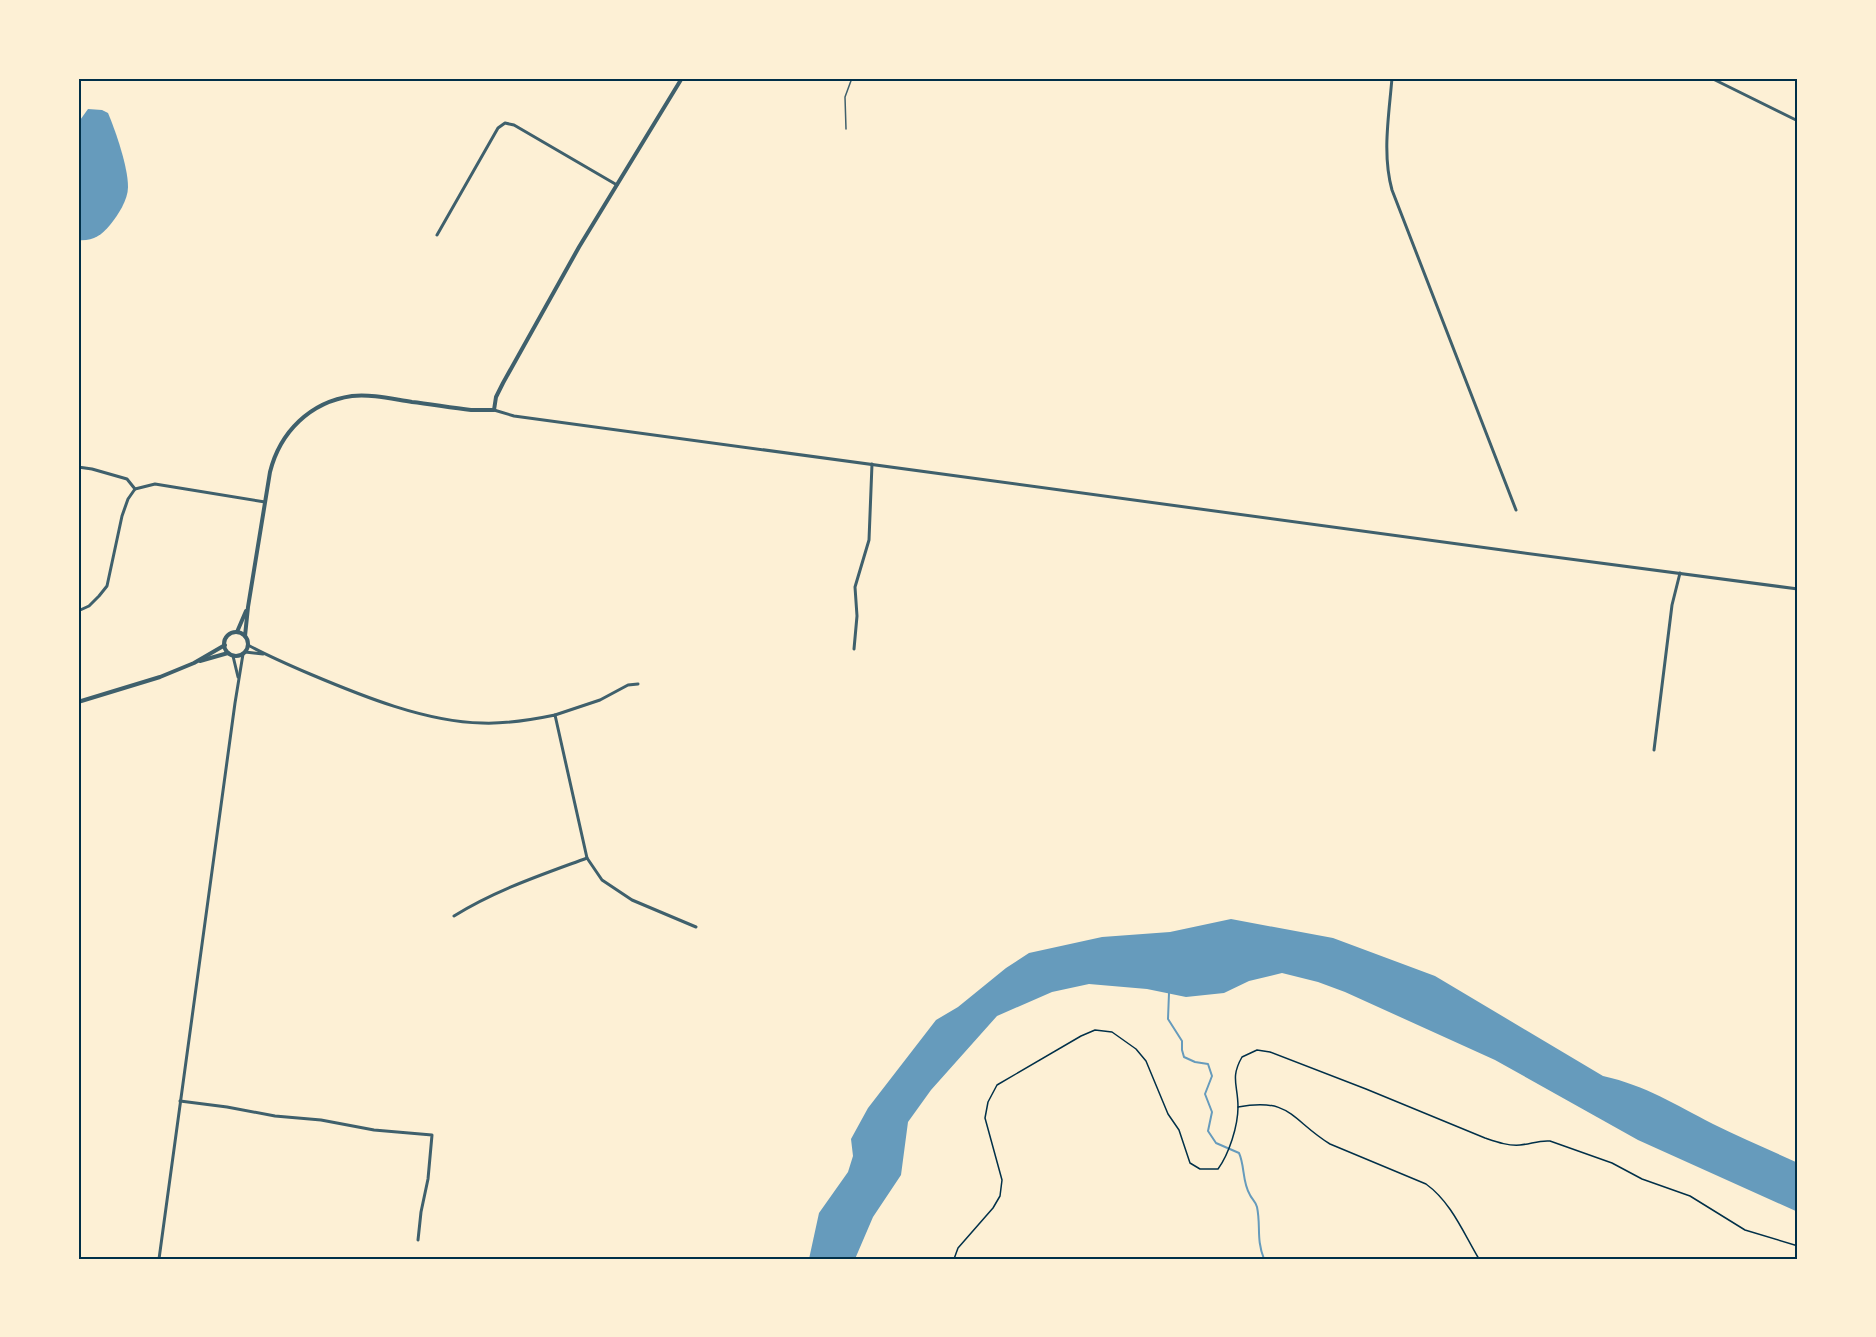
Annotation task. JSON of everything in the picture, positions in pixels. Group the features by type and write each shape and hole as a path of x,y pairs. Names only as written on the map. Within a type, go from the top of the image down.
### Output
{"street":[{"path":"494,410 496,398 503,383 579,248 682,78"},
{"path":"1392,78 1387,136 1388,175 1392,190 1516,510"},
{"path":"1711,78 1798,121"},
{"path":"436,235 498,129 505,123 514,125 617,185"},
{"path":"638,684 628,685 600,700 555,715 519,722 481,723 430,717 344,688 248,645 245,636 248,607 265,502 274,456 279,446 295,425 318,408 342,398 365,396 471,410 494,410 514,416 1798,589"},
{"path":"855,649 857,616 855,587 869,540 872,464"},
{"path":"78,467 127,479 135,489"},
{"path":"78,611 89,606 107,586 122,516 128,499 135,489 155,484 265,502"},
{"path":"1654,750 1672,605 1680,573"},
{"path":"78,702 160,677 194,663 225,645 229,635 237,632 248,607"},
{"path":"237,632 245,636"},
{"path":"225,645 231,654 239,679"},
{"path":"159,1259 239,679 244,653 248,645"},
{"path":"194,663 231,654 265,654"},
{"path":"555,715 587,858 602,879 632,900 696,927"},
{"path":"454,916 499,891 587,858"},
{"path":"180,1101 275,1116 321,1120 374,1130 432,1135 428,1179 418,1240"}],"lane":[{"path":"846,129 845,97 852,78"}],"path":[{"path":"954,1259 958,1248 993,1208 1000,1196 1002,1180 985,1118 987,1102 998,1085 1095,1030 1112,1032 1136,1049 1146,1061 1168,1114 1179,1130 1190,1163 1200,1169 1218,1169 1226,1158 1238,1107 1234,1075 1242,1057 1257,1050 1270,1052 1503,1144 1521,1145 1550,1141 1612,1163 1642,1179 1690,1196 1745,1230 1798,1246"},
{"path":"1238,1107 1269,1104 1282,1108 1330,1144 1426,1184 1438,1193 1450,1208 1479,1259"}],"water":[{"path":"88,109 108,113 124,160 128,187 122,207 107,229 92,239 78,240 78,123"},
{"path":"1231,919 1333,938 1435,976 1603,1076 1647,1090 1798,1163 1798,1212 1638,1140 1495,1060 1345,992 1282,973 1249,981 1224,993 1186,997 1147,989 1089,984 1052,992 997,1016 931,1090 908,1122 901,1175 873,1217 855,1259 809,1259 819,1213 848,1172 853,1156 851,1139 868,1108 936,1020 958,1007 1006,968 1029,953 1102,937 1170,932"}],"waterway":[{"path":"1169,993 1168,1019 1182,1041 1184,1057 1208,1064 1212,1076 1205,1094 1212,1112 1208,1131 1216,1143 1239,1153 1247,1190 1257,1207 1260,1245 1264,1259"}]}
